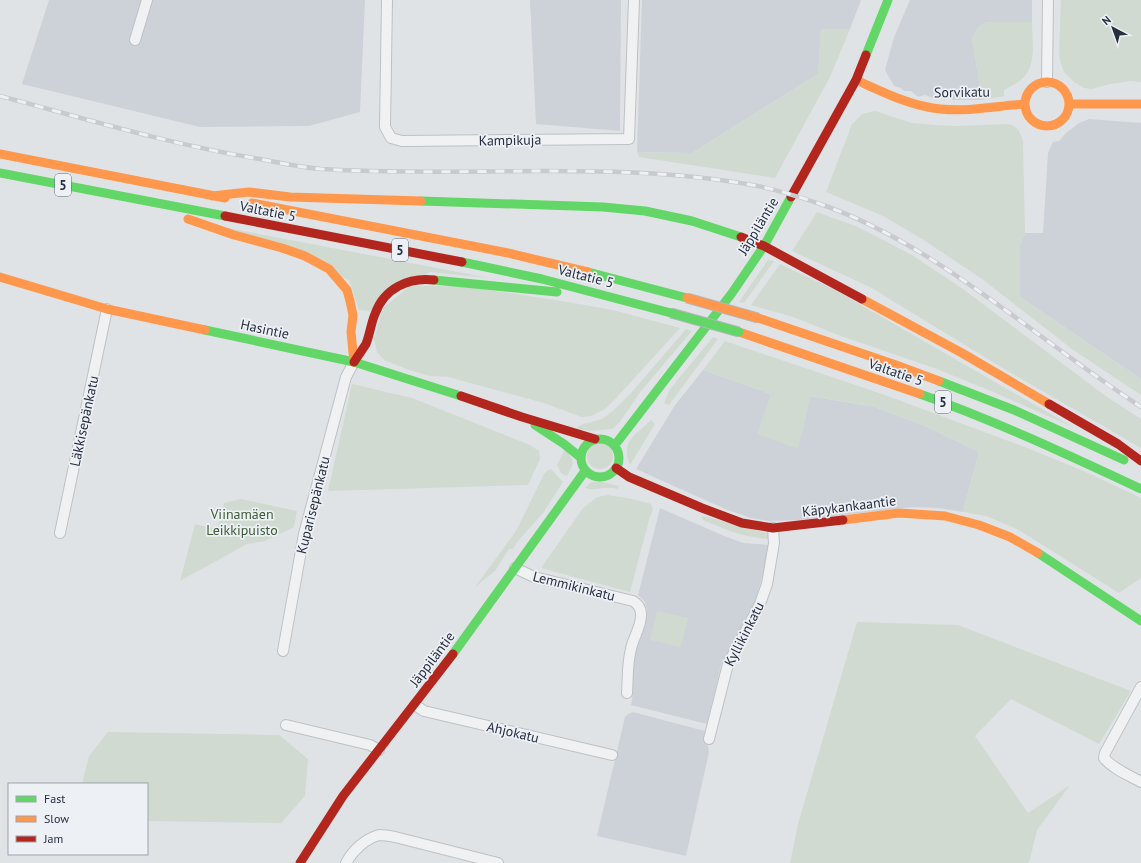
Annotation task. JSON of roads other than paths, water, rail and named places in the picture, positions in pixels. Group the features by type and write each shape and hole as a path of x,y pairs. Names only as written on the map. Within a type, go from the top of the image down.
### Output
{"main road":[{"name":"Jäppiläntie","path":"615,445 732,293 764,246 856,80 888,0"},
{"name":"Sorvikatu","path":"856,80 889,95 941,109 1025,104"},
{"path":"1047,82 1060,86 1065,91 1069,104 1068,111 1064,117 1053,125 1046,126 1034,122 1029,117 1025,104 1026,97 1034,86 1047,82"},
{"path":"1069,104 1141,104"},
{"name":"Valtatie 5","path":"0,154 508,253 686,298 758,318 896,365 1006,407 1141,468"},
{"name":"Valtatie 5","path":"0,173 542,279 671,312 739,332 951,405 1030,437 1141,489"},
{"path":"212,196 249,192 290,197 603,207 645,211 692,221 764,246 962,353 1118,444 1141,461"},
{"path":"127,198 234,234 290,250 329,269 347,290 350,301 353,315 351,332 354,362"},
{"name":"Hasintie","path":"0,277 108,309 354,362 522,417 595,439"},
{"path":"354,362 366,343 374,313 380,303 396,287 413,280 424,279 455,281 530,290 603,295"},
{"name":"Hasintie","path":"522,417 564,444 580,457"},
{"path":"595,439 606,439 615,445 619,455 619,462 613,473 603,477 593,476 586,471 580,457 585,445 595,439"},
{"name":"Käpykankaantie","path":"616,468 629,477 702,508 742,523 757,526 773,528 807,526 869,516 899,513 945,516 979,525 1010,537 1037,552 1141,621"},
{"name":"Jäppiläntie","path":"300,863 343,796 461,644 586,471"}],"street":[{"path":"135,40 147,0"},
{"name":"Kampikuja","path":"387,0 385,128 391,138 402,141 629,139 634,0"},
{"path":"1047,82 1048,0"},
{"name":"Läkkisepänkatu","path":"60,533 108,309"},
{"name":"Kuparisepänkatu","path":"283,651 304,534 346,377 354,362"},
{"name":"Kyllikinkatu","path":"709,739 728,664 753,620 765,590 774,543 773,528"},
{"name":"Lemmikinkatu","path":"515,568 534,577 633,601 640,607 641,618 630,650 627,693"},
{"path":"1141,687 1105,752 1104,758 1107,762 1141,782"},
{"name":"Ahjokatu","path":"415,705 424,710 612,755"},
{"path":"286,726 370,745 379,750"},
{"path":"346,863 350,856 365,841 380,835 395,837 498,863"}],"railway":[{"path":"0,96 162,139 290,165 321,169 429,172 591,171 645,173 752,185 779,191 823,205 850,216 876,228 927,256 975,288 1141,407"}],"park label":[{"name":"Viinamäen Leikkipuisto","path":"242,522"}]}
